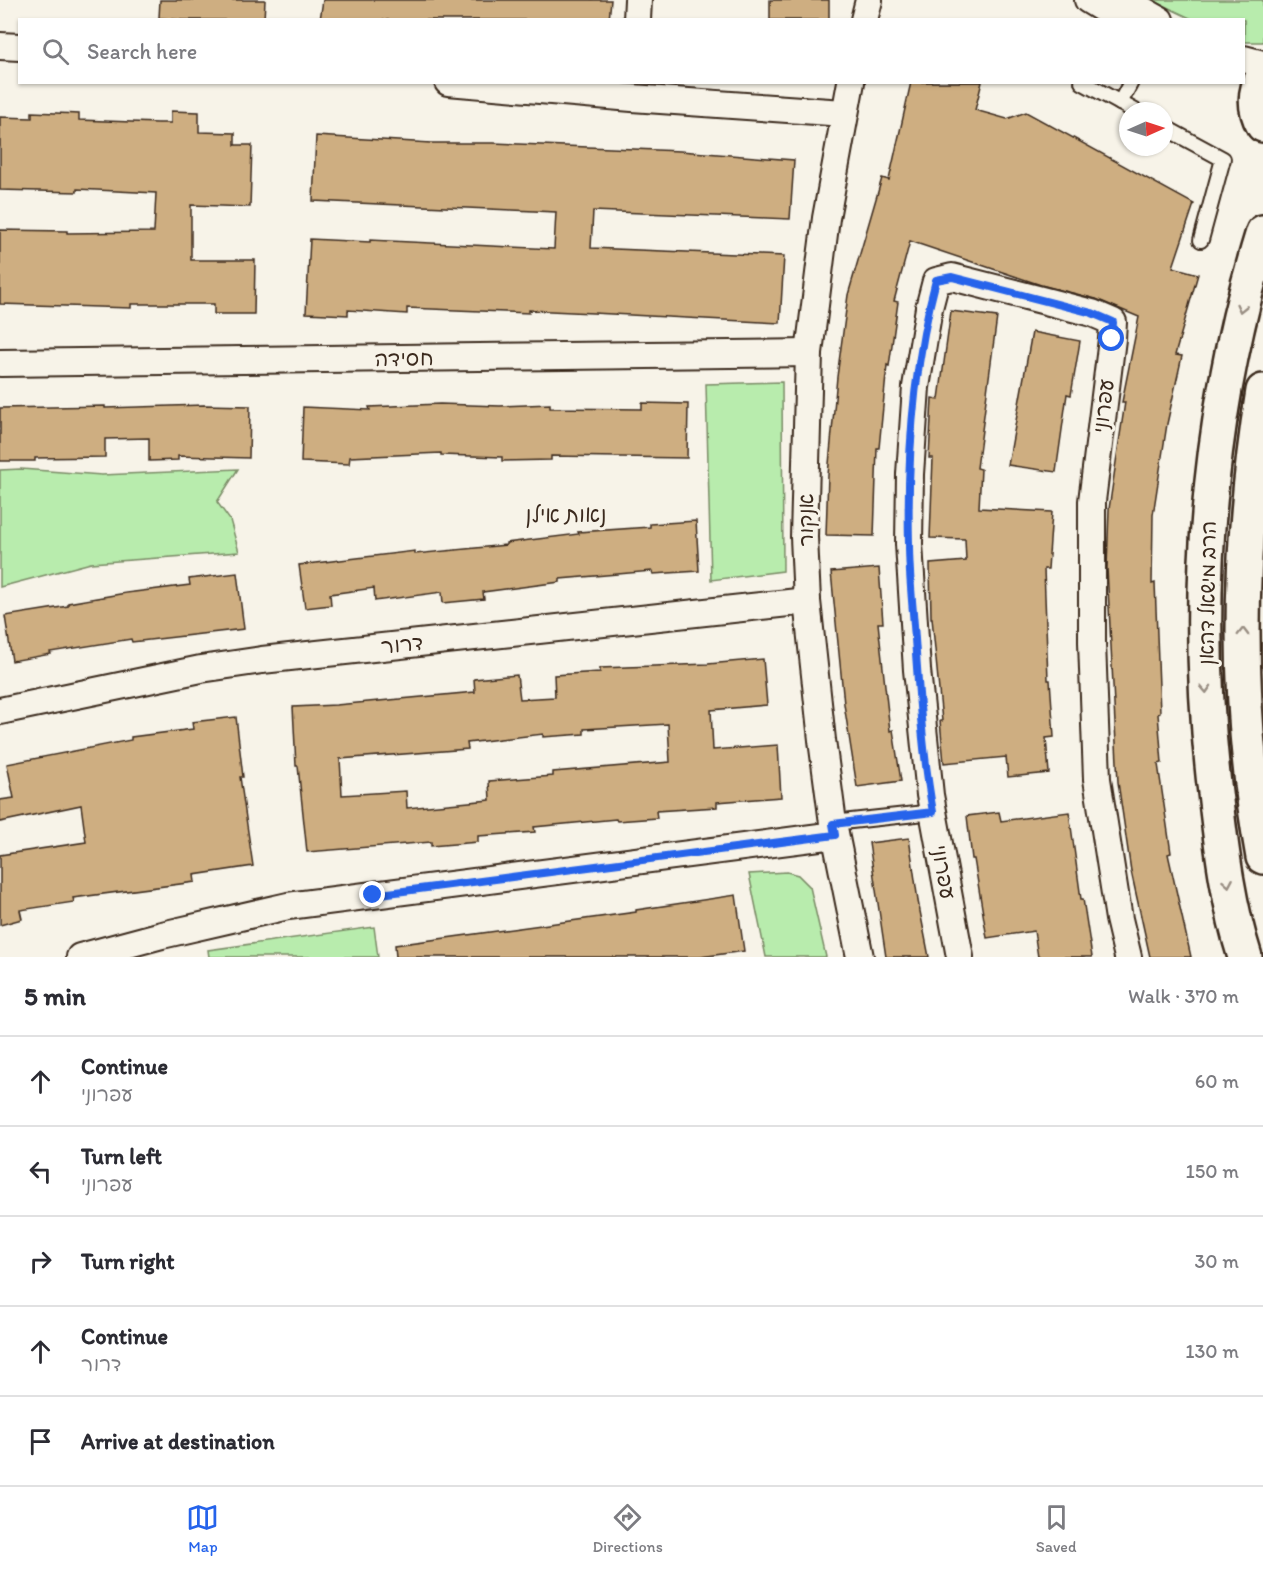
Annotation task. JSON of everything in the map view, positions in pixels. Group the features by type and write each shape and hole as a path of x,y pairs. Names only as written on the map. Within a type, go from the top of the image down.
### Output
{"street":[{"path":"637,18 638,0"},
{"path":"864,18 869,0"},
{"path":"1088,0 1118,18"},
{"path":"1125,0 1156,18"},
{"path":"0,46 18,48"},
{"path":"1245,61 1257,88"},
{"path":"494,84 633,90 844,113"},
{"name":"אנקור","path":"851,84 826,218 809,353 804,537 807,601 834,829 861,957"},
{"name":"הרב מישאל דהאן","path":"1245,957 1237,933 1221,842 1209,742 1204,651 1206,546 1215,444 1230,356 1245,290 1263,232"},
{"name":"עפרוני","path":"960,957 933,812 917,670 909,544 910,474 916,387 936,280 952,277 1092,313 1113,322 1092,501 1092,642 1097,778 1119,919 1128,957"},
{"name":"חסידה","path":"0,363 809,353"},
{"name":"הרב מישאל דהאן","path":"1263,391 1254,448 1244,548 1242,650 1247,738 1263,857"},
{"name":"דרור","path":"0,711 201,669 262,660 807,601"},
{"path":"80,957 162,935 288,906 834,829"}],"lane":[{"path":"1086,84 1119,102"},
{"path":"1121,102 1130,84"},
{"path":"1173,132 1223,159 1201,240"},
{"path":"834,829 933,812"}],"green space":[{"path":"1152,0 1263,0 1263,42 1245,42 1245,18 1190,18"},
{"path":"782,382 783,571 711,580 706,384"},
{"path":"21,469 102,475 238,469 217,502 230,520 239,552 91,563 0,587 0,470"},
{"path":"787,872 798,875 810,887 826,957 766,957 749,874"},
{"path":"374,927 378,957 209,957 208,950"}],"building":[{"path":"160,0 265,0 264,18 159,18"},
{"path":"323,0 611,0 609,18 320,18"},
{"path":"770,0 829,0 829,18 770,18"},
{"path":"911,84 982,84 975,110 1007,119 1026,112 1194,204 1173,267 1198,274 1175,355 1182,356 1167,424 1153,515 1152,584 1155,583 1160,713 1158,714 1162,763 1158,764 1171,853 1168,854 1191,957 1150,957 1131,871 1118,782 1107,568 1109,509 1125,402 1122,402 1139,317 1096,299 1041,285 910,241 894,301 898,302 889,366 887,365 879,448 877,448 874,536 826,535 828,475 837,377 848,295 882,178 889,180"},
{"path":"171,111 199,112 199,132 235,133 235,145 252,145 250,207 191,205 191,260 255,260 254,314 214,314 214,304 131,304 131,308 0,304 0,230 67,231 67,233 154,232 156,193 77,189 77,192 0,190 0,117 32,118 32,112 79,114 79,120 171,123"},
{"path":"316,136 431,143 493,143 680,151 794,160 790,219 593,211 591,248 784,256 780,323 529,310 529,313 407,308 407,314 348,310 348,315 306,313 310,239 554,249 556,212 313,201"},
{"path":"951,311 997,317 977,468 981,469 979,508 1052,512 1048,569 1044,569 1048,680 1050,680 1054,737 1046,738 1049,773 1008,777 1006,757 944,763 931,618 930,564 966,561 965,539 930,538 933,458 929,458 932,398 939,399"},
{"path":"1032,332 1080,341 1071,395 1067,394 1056,472 1008,465"},
{"path":"642,403 688,404 687,458 551,456 551,460 502,461 502,457 441,455 441,453 350,457 349,464 301,462 303,407 370,410 369,407 440,404 500,406 550,404 550,408 642,409"},
{"path":"250,406 249,458 178,456 178,460 149,461 149,438 105,439 105,457 0,461 0,408"},
{"path":"696,521 699,571 653,574 652,571 560,579 560,582 483,592 484,599 443,603 442,592 375,601 374,588 330,594 331,605 305,608 299,565 415,551 415,554 506,545 506,543 579,534 578,532"},
{"path":"879,568 883,623 878,623 890,731 893,730 901,781 857,787 844,704 831,572"},
{"path":"237,573 244,629 132,642 131,639 50,652 51,654 12,661 5,616 68,606 68,603 126,593 190,585 189,579"},
{"path":"763,659 767,705 711,710 713,750 778,745 781,797 717,802 717,807 656,811 657,818 617,821 616,819 534,827 535,832 478,836 478,842 431,846 431,842 307,852 298,766 296,766 293,707 475,692 474,679 517,675 520,699 555,697 554,675 600,672 600,668 708,664","holes":["668,724 670,762 553,772 553,776 489,781 490,800 407,808 406,791 342,795 340,759 468,749 467,743 543,734 543,737 584,734 584,729"]},
{"path":"236,717 243,777 240,777 253,866 194,875 195,882 73,898 74,902 20,910 22,919 0,925 0,855 86,842 81,805 0,822 0,800 14,798 7,764 131,740 131,737 193,729 192,722"},
{"path":"999,812 1001,821 1069,812 1092,957 1038,957 1034,931 987,938 974,859 972,859 967,816"},
{"path":"909,838 929,957 886,957 869,843"},
{"path":"736,895 744,951 700,957 396,957 395,945 636,912 636,910"}],"district":[{"name":"נאות אילן","path":"566,514"}],"route":[{"path":"373,895 835,835 833,824 933,812 917,670 909,544 910,474 916,387 936,280 952,277 1092,313 1113,322 1112,339"}]}
